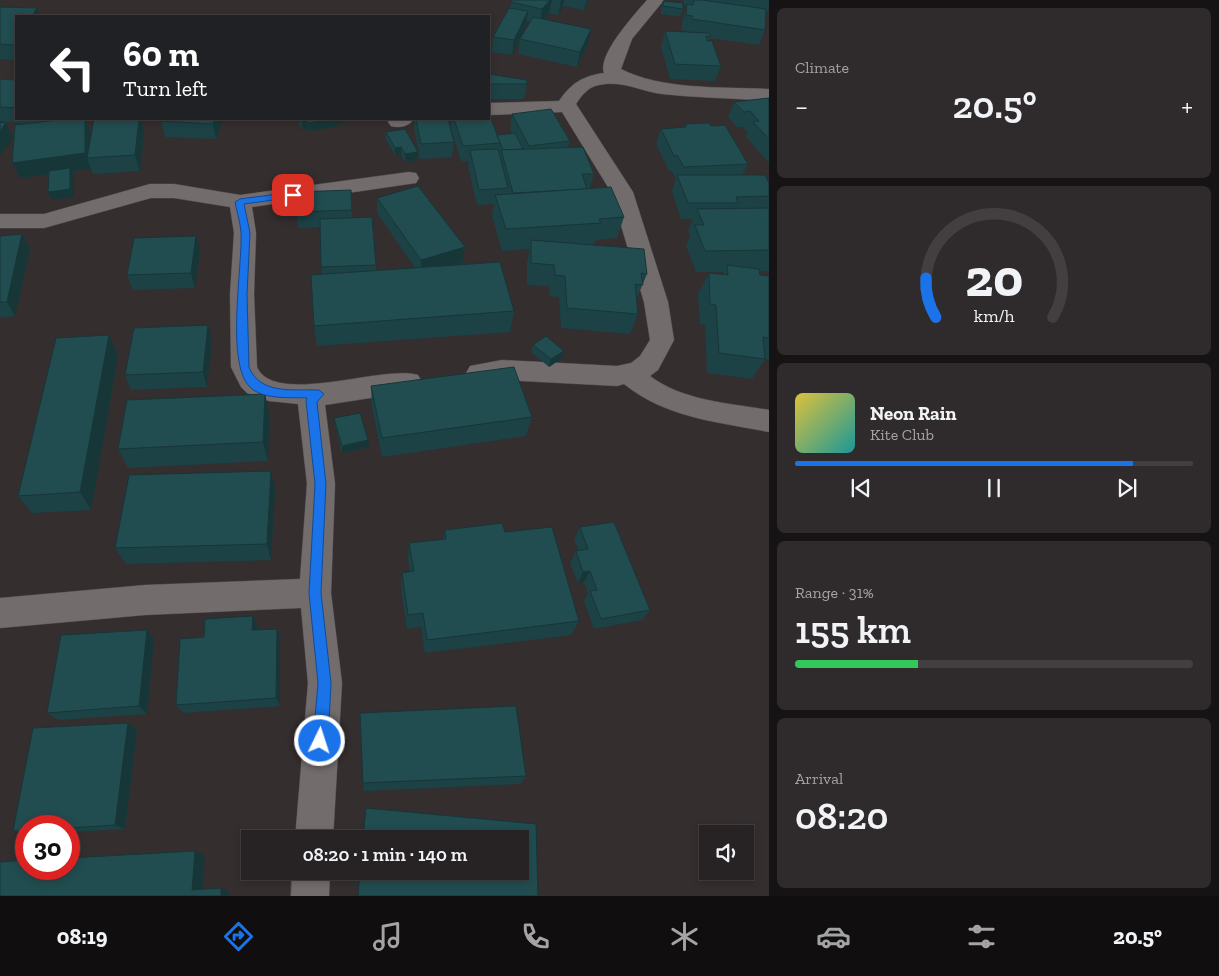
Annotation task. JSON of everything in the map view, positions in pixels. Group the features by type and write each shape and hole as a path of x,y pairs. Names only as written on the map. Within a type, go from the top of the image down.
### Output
{"street":[{"path":"656,0 624,38 612,66 612,71 625,78 661,88 769,95"},
{"path":"240,202 245,233 242,294 244,367 248,377 255,386 269,392 319,394 502,370 617,376 638,371 648,363 662,340 656,302 622,192 566,104 572,98 574,92 584,84 606,78 625,78"},
{"path":"490,109 568,106"},
{"path":"0,220 44,221 150,191 174,191 240,202 409,178"},
{"path":"628,373 653,392 666,398 685,404 769,421"},
{"path":"315,830 324,683 315,593 320,484 311,401 319,394"},
{"path":"0,613 145,600 315,593"},
{"path":"310,896 311,880"}],"building":[{"path":"512,0 550,0 542,9 511,2"},
{"path":"694,0 766,9 765,30 692,19 692,16 686,15 687,4 693,5"},
{"path":"663,1 683,3 683,9 663,6"},
{"path":"0,7 37,8 33,15 15,15 14,45 0,44"},
{"path":"509,8 528,11 514,40 493,37"},
{"path":"533,17 591,29 580,52 520,39"},
{"path":"665,31 709,33 711,37 706,36 707,41 712,41 721,66 675,64"},
{"path":"490,74 527,80 527,84 490,84"},
{"path":"0,79 15,80 15,108 0,107"},
{"path":"769,98 769,139 753,122 759,121 750,111 744,112 734,102"},
{"path":"551,109 570,141 529,146 512,114"},
{"path":"490,116 500,143 463,146 454,120 490,120"},
{"path":"58,120 85,120 85,153 12,163 15,125"},
{"path":"94,120 139,120 135,155 87,158"},
{"path":"162,120 214,120 213,124"},
{"path":"301,120 327,120 308,123 307,121 302,122"},
{"path":"416,120 448,120 454,142 421,144"},
{"path":"0,122 6,123 0,131"},
{"path":"709,123 711,126 725,125 748,164 684,167 677,155 674,156 661,129 686,127 685,124"},
{"path":"405,129 418,152 405,154 401,147 395,148 386,132"},
{"path":"515,133 523,149 503,150 497,135"},
{"path":"583,147 594,174 582,174 587,189 513,193 501,150"},
{"path":"498,149 508,188 479,190 470,150"},
{"path":"70,168 70,189 48,192 49,171"},
{"path":"677,175 765,175 769,183 769,196 736,197 738,203 688,203"},
{"path":"418,186 465,247 421,260 377,198"},
{"path":"611,187 624,217 599,219 601,223 506,229 495,195"},
{"path":"351,190 352,210 296,212 296,192"},
{"path":"769,208 769,250 705,251 695,225 704,225 697,209"},
{"path":"372,217 376,265 321,267 320,219"},
{"path":"22,234 7,302 0,302 0,236"},
{"path":"196,236 191,273 127,275 134,238"},
{"path":"531,240 644,249 647,274 641,273 643,285 635,284 638,314 567,308 565,276 555,275 554,265 531,263"},
{"path":"500,262 514,311 314,326 311,275"},
{"path":"727,265 759,269 760,275 769,276 769,338 763,337 765,359 719,353 716,305 710,304 709,273 728,275"},
{"path":"208,325 203,372 125,375 134,328"},
{"path":"109,335 80,492 18,496 56,338"},
{"path":"546,336 564,351 551,359 533,345"},
{"path":"514,367 532,417 382,438 371,386"},
{"path":"265,394 263,442 118,449 127,400"},
{"path":"360,413 368,440 342,446 334,418"},
{"path":"271,471 267,544 115,548 129,475"},
{"path":"614,522 650,610 601,619 590,591 597,590 590,571 583,572 576,551 588,549 580,527"},
{"path":"502,523 505,532 552,527 579,621 427,640 423,613 408,615 402,573 414,571 409,543 446,539 445,530"},
{"path":"253,616 252,630 277,629 276,698 176,705 180,639 204,637 205,619"},
{"path":"147,630 139,706 47,713 61,635"},
{"path":"516,706 526,776 363,783 360,713"},
{"path":"128,723 115,825 80,827 80,815 16,815 33,728"},
{"path":"366,808 536,824 538,896 358,896 359,880 529,880 529,830 364,830"},
{"path":"195,851 192,890 221,888 221,896 0,896 0,862 15,861 15,880 80,880 80,857"}],"route":[{"path":"293,195 240,202 245,233 242,294 244,367 248,377 255,386 269,392 319,394 311,401 320,484 315,593 324,683 320,741"}]}
